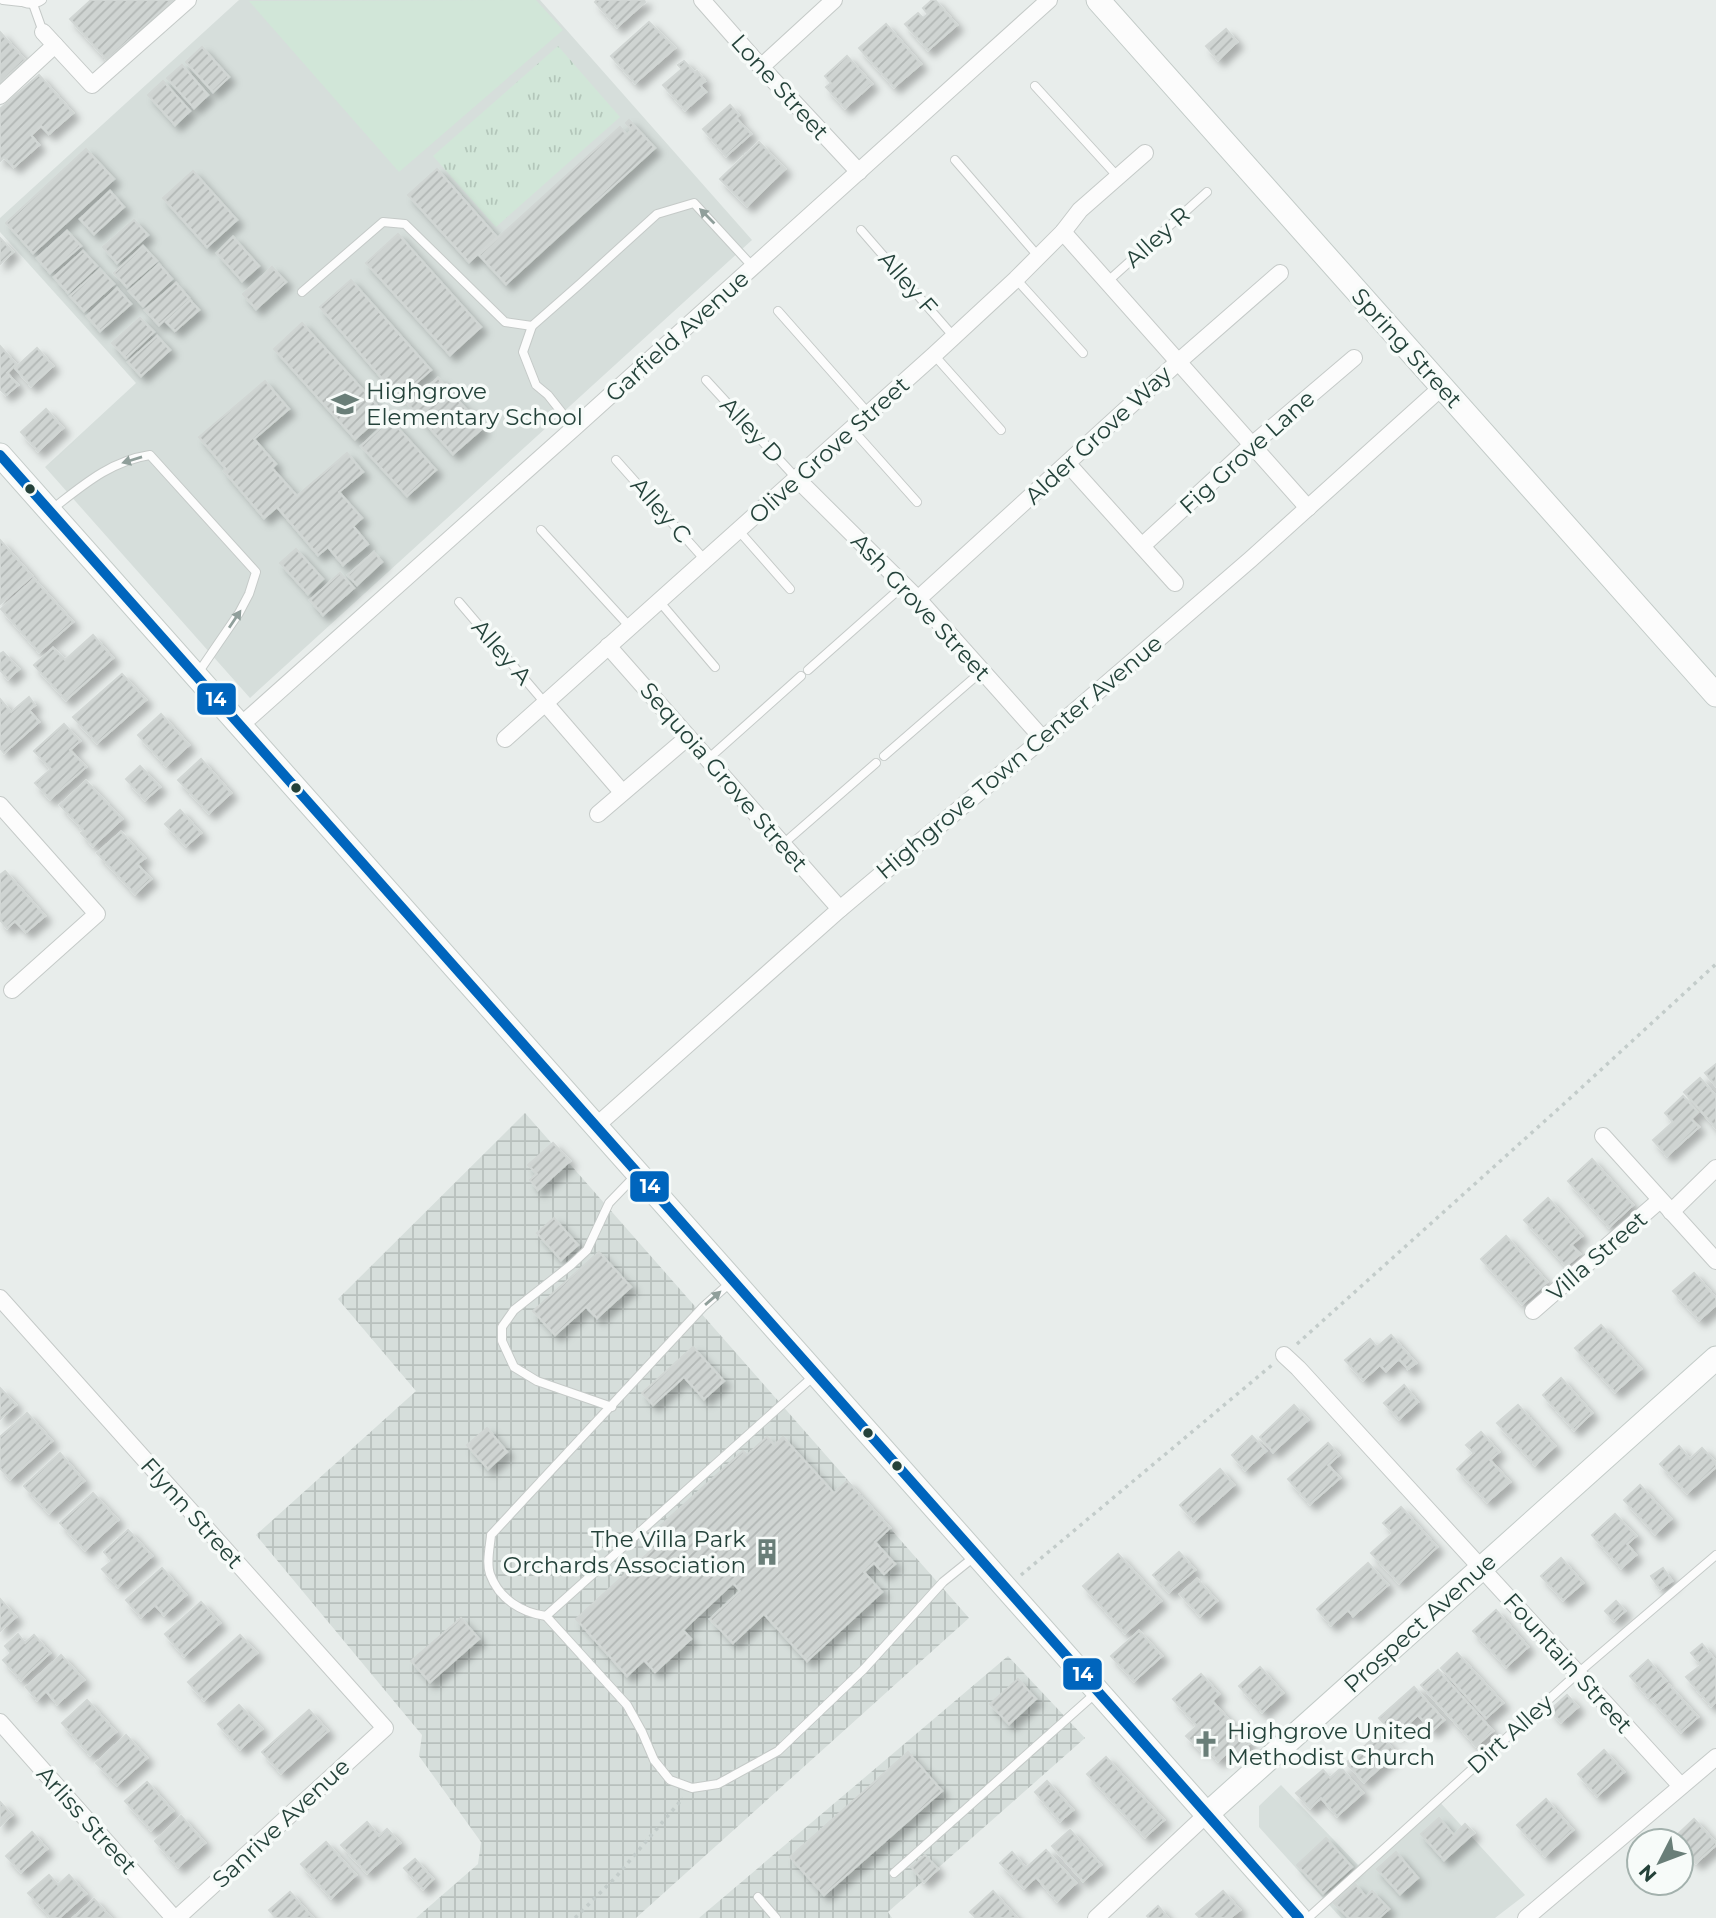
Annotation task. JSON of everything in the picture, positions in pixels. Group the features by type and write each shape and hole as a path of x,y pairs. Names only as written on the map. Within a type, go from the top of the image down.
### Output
{"main road":[{"name":"Spring Street","path":"1098,0 1716,695"},
{"path":"0,455 1298,1918"},
{"name":"Prospect Avenue","path":"1206,1815 1716,1358"}],"street":[{"path":"43,32 92,86 188,0"},
{"name":"Lone Street","path":"702,0 859,172"},
{"path":"761,67 834,0"},
{"name":"Garfield Avenue","path":"241,725 1049,0"},
{"path":"0,96 55,45"},
{"name":"Olive Grove Street","path":"505,739 954,337 1063,232 1080,210 1145,153"},
{"path":"1063,232 1308,508"},
{"name":"Alder Grove Way","path":"918,599 1178,362 1280,273"},
{"name":"Fig Grove Lane","path":"1142,546 1253,444 1353,358"},
{"name":"Highgrove Town Center Avenue","path":"596,1126 840,909 1043,738 1308,508 1442,387"},
{"path":"1068,464 1175,583"},
{"name":"Ash Grove Street","path":"797,479 918,599 1043,738"},
{"name":"Sequoia Grove Street","path":"608,646 840,909"},
{"path":"545,703 622,792"},
{"path":"598,814 688,737"},
{"path":"0,805 97,914 12,990"},
{"name":"Villa Street","path":"1603,1136 1716,1261"},
{"name":"Villa Street","path":"1533,1311 1716,1168"},
{"name":"Flynn Street","path":"0,1297 384,1728"},
{"name":"Fountain Street","path":"1284,1355 1681,1786"},
{"name":"Arliss Street","path":"0,1722 176,1918"},
{"name":"Sanrive Avenue","path":"176,1918 384,1728"},
{"path":"1526,1918 1716,1757"},
{"name":"Prospect Avenue","path":"1096,1918 1206,1815"}],"lane":[{"path":"3,0 38,2 43,32"},
{"path":"1035,86 1118,177"},
{"path":"955,160 1038,256"},
{"name":"Alley R","path":"1107,282 1207,192"},
{"path":"574,428 537,385 527,363 523,352 532,326 657,214 694,203 753,267"},
{"path":"302,292 383,222 405,224 505,322 532,326"},
{"name":"Alley F","path":"861,230 954,337"},
{"path":"1016,279 1083,353"},
{"path":"778,311 869,414"},
{"path":"934,355 1001,430"},
{"name":"Alley D","path":"706,380 797,479"},
{"path":"852,429 917,502"},
{"path":"50,511 95,476 130,458 150,456 256,572 250,594 239,613 196,675"},
{"name":"Alley C","path":"616,460 705,560"},
{"path":"541,530 629,627"},
{"path":"739,531 790,589"},
{"path":"708,759 904,585"},
{"path":"659,601 715,667"},
{"name":"Alley A","path":"459,602 545,703"},
{"path":"884,756 982,671"},
{"path":"783,844 876,763"},
{"path":"612,1407 537,1381 514,1367 502,1341 502,1327 514,1311 587,1250 609,1203 638,1173"},
{"path":"733,1281 694,1317 491,1535 489,1573 498,1590 514,1606 531,1614 546,1616 627,1705 654,1760 670,1780 691,1788 718,1784 778,1751 864,1669 943,1582 976,1555"},
{"path":"546,1616 816,1374"},
{"name":"Dirt Alley","path":"1308,1918 1578,1673 1716,1555"},
{"path":"894,1873 1097,1692"},
{"path":"758,1897 776,1918"}],"path":[{"path":"1006,1588 1284,1355 1716,964"},
{"path":"575,1918 615,1878 691,1788"}],"shaded area":[{"path":"239,0 540,0 752,240 250,698 45,467 136,383 0,232 0,218"},
{"path":"525,1113 969,1618 636,1918 416,1918 478,1864 481,1842 419,1756 422,1735 256,1535 416,1391 338,1299"},
{"path":"1008,1656 1085,1738 888,1912 892,1918 699,1918"},
{"path":"1281,1785 1358,1865 1436,1798 1525,1895 1495,1918 1341,1918 1259,1827 1259,1806"}],"green space":[{"path":"536,0 563,30 399,172 249,1"},
{"path":"558,46 620,117 496,227 433,156"}],"building":[{"path":"91,0 173,0 107,60 70,19"},
{"path":"935,0 957,25 928,50 905,24 918,13 923,18 928,14 923,8"},
{"path":"595,2 645,2 617,27"},
{"path":"649,22 675,48 635,83 611,56"},
{"path":"886,24 921,64 894,87 859,48"},
{"path":"1226,29 1237,42 1218,60 1206,46"},
{"path":"0,32 25,60 0,83"},
{"path":"202,47 229,77 213,92 186,62"},
{"path":"847,56 872,84 845,108 826,87 831,83 825,76"},
{"path":"684,61 705,81 700,85 706,92 685,110 663,85 682,69 678,65"},
{"path":"182,65 208,95 194,108 167,78"},
{"path":"39,75 73,113 49,134 41,126 31,135 39,145 14,167 4,157 0,161 0,109"},
{"path":"163,81 190,111 175,125 148,95"},
{"path":"730,105 739,115 736,118 751,134 726,156 703,129"},
{"path":"629,120 655,148 506,284 479,255 620,127 627,135 632,130 626,123"},
{"path":"759,142 785,169 747,206 720,179"},
{"path":"86,149 114,179 33,253 6,223"},
{"path":"437,169 497,237 469,262 408,195"},
{"path":"193,171 237,220 207,247 163,198"},
{"path":"110,191 124,207 94,234 80,219"},
{"path":"134,220 148,235 117,263 103,247"},
{"path":"67,231 81,246 50,273 37,258"},
{"name":"Highgrove Elementary School","path":"398,234 481,327 450,355 366,263"},
{"path":"233,237 259,266 242,281 217,253"},
{"path":"0,238 13,252 0,264"},
{"path":"143,246 157,261 127,287 114,273"},
{"path":"83,251 97,266 68,293 54,277"},
{"path":"159,264 172,279 143,306 129,291"},
{"path":"272,267 286,282 256,309 243,294"},
{"path":"100,269 114,284 84,311 70,296"},
{"name":"Highgrove Elementary School","path":"351,280 431,370 399,398 320,307"},
{"path":"176,283 189,298 159,325 145,310"},
{"path":"117,288 131,304 100,331 87,316"},
{"path":"190,300 199,310 175,331 166,322"},
{"path":"140,318 154,332 126,358 112,343"},
{"name":"Highgrove Elementary School","path":"302,323 384,413 355,439 274,349"},
{"path":"157,336 170,350 141,376 128,362"},
{"path":"0,346 16,364 7,373 18,385 6,395 0,389"},
{"path":"37,348 53,366 31,386 15,368"},
{"name":"Highgrove Elementary School","path":"438,378 483,428 453,454 408,404"},
{"name":"Highgrove Elementary School","path":"265,381 289,409 254,439 276,464 272,468 297,496 347,453 363,472 339,492 362,518 353,526 368,544 343,565 328,547 318,555 277,507 264,518 199,437"},
{"path":"46,409 63,428 38,451 21,432"},
{"name":"Highgrove Elementary School","path":"390,419 436,470 407,496 361,446"},
{"path":"0,540 32,576 0,604"},
{"path":"296,549 323,579 308,594 280,563"},
{"path":"374,552 382,562 357,585 348,575"},
{"path":"340,573 354,588 323,615 310,600"},
{"path":"34,579 73,622 39,652 1,609"},
{"path":"93,635 113,658 66,700 34,665 53,648 65,660"},
{"path":"3,652 19,669 8,679 0,670 0,654"},
{"path":"122,674 146,700 97,743 73,717"},
{"path":"29,697 35,705 29,710 39,722 4,753 0,748 0,699 11,712"},
{"path":"161,714 189,745 166,766 138,735"},
{"path":"64,724 80,741 70,750 86,767 50,799 35,783 51,769 34,751"},
{"path":"201,759 231,793 209,813 178,780"},
{"path":"140,766 160,787 145,800 126,779"},
{"path":"86,781 122,819 93,846 81,833 84,831 60,805"},
{"path":"180,810 201,833 186,846 165,824"},
{"path":"121,832 145,858 137,864 151,879 135,894 97,853"},
{"path":"5,871 45,916 26,932 15,921 7,928 0,920 0,875"},
{"path":"1716,1064 1716,1086 1705,1073"},
{"path":"1700,1078 1716,1096 1716,1128 1684,1092"},
{"path":"1683,1096 1698,1112 1691,1119 1699,1127 1667,1156 1653,1140 1673,1122 1665,1113"},
{"path":"553,1143 570,1161 538,1190 530,1180 537,1174 528,1165"},
{"path":"1592,1159 1633,1205 1609,1227 1568,1181"},
{"path":"1548,1198 1582,1236 1571,1245 1580,1254 1566,1266 1524,1220"},
{"path":"554,1218 578,1245 561,1260 537,1233"},
{"path":"1506,1236 1547,1282 1522,1304 1481,1259"},
{"path":"599,1252 631,1287 597,1318 586,1307 555,1335 533,1311"},
{"path":"1694,1273 1716,1298 1716,1305 1699,1320 1673,1291"},
{"path":"1601,1325 1641,1369 1615,1392 1575,1348"},
{"path":"1391,1335 1416,1363 1408,1369 1399,1359 1386,1371 1380,1365 1363,1380 1345,1360 1370,1339 1377,1347"},
{"path":"693,1347 724,1381 704,1399 684,1377 653,1405 642,1393"},
{"path":"1561,1378 1592,1413 1574,1430 1543,1395"},
{"path":"1404,1385 1418,1402 1399,1419 1384,1403"},
{"path":"0,1388 16,1405 0,1419"},
{"path":"1294,1405 1308,1420 1273,1452 1260,1437"},
{"path":"1518,1405 1555,1446 1535,1465 1497,1423"},
{"path":"27,1413 52,1441 10,1479 0,1468 0,1437"},
{"path":"487,1428 507,1452 488,1469 467,1445"},
{"path":"1481,1432 1499,1452 1490,1460 1510,1482 1487,1502 1457,1469 1474,1453 1466,1445"},
{"path":"1252,1436 1266,1451 1245,1470 1232,1455"},
{"name":"The Villa Park Orchards Association","path":"767,1437 774,1445 783,1437 834,1493 847,1481 890,1528 875,1542 895,1564 884,1574 874,1563 864,1572 882,1592 807,1661 764,1614 733,1643 710,1619 740,1591 733,1583 683,1630 691,1639 655,1672 644,1660 627,1676 576,1619 667,1536 659,1527 743,1451 747,1455"},
{"path":"1328,1443 1339,1455 1328,1465 1340,1478 1310,1504 1288,1479"},
{"path":"1679,1446 1690,1459 1702,1448 1716,1463 1716,1467 1687,1493 1660,1464"},
{"path":"60,1453 84,1481 49,1513 24,1486"},
{"path":"1220,1469 1234,1485 1194,1521 1180,1505"},
{"path":"1640,1485 1671,1519 1655,1534 1624,1500"},
{"path":"93,1493 118,1520 85,1550 60,1523"},
{"path":"1401,1507 1437,1547 1399,1583 1371,1553 1393,1533 1383,1523"},
{"path":"1615,1514 1636,1536 1627,1544 1636,1555 1621,1568 1592,1535"},
{"path":"128,1530 152,1556 118,1587 102,1569 112,1561 104,1552"},
{"path":"1179,1552 1195,1570 1169,1592 1153,1575"},
{"path":"1118,1554 1161,1601 1125,1633 1083,1586"},
{"path":"1561,1558 1583,1583 1563,1600 1541,1576"},
{"path":"1368,1563 1388,1585 1353,1616 1348,1610 1331,1625 1317,1609"},
{"path":"162,1568 186,1595 164,1615 155,1605 141,1617 126,1600"},
{"path":"1663,1568 1672,1581 1660,1589 1651,1576"},
{"path":"1197,1579 1217,1601 1200,1616 1180,1594"},
{"path":"0,1599 16,1617 0,1631"},
{"path":"1616,1601 1625,1611 1614,1621 1605,1611"},
{"path":"201,1602 220,1623 184,1656 165,1634"},
{"path":"1496,1610 1528,1647 1506,1667 1473,1631"},
{"path":"461,1618 479,1639 430,1682 411,1661"},
{"path":"1139,1631 1162,1656 1134,1681 1111,1656"},
{"path":"18,1634 25,1643 34,1635 50,1653 21,1680 3,1660 11,1653 5,1646"},
{"path":"240,1635 257,1653 204,1700 188,1682"},
{"path":"1702,1644 1716,1661 1716,1702 1711,1706 1686,1677 1701,1665 1691,1653"},
{"path":"1457,1653 1503,1703 1486,1718 1441,1668"},
{"path":"61,1655 84,1680 57,1704 46,1691 37,1700 26,1687"},
{"path":"1648,1660 1666,1681 1648,1697 1630,1676"},
{"path":"1260,1667 1283,1693 1262,1712 1239,1686"},
{"path":"1438,1670 1493,1731 1476,1746 1421,1685"},
{"path":"1201,1674 1219,1694 1212,1701 1250,1743 1233,1758 1228,1752 1218,1761 1205,1746 1200,1750 1186,1736 1197,1726 1173,1699"},
{"path":"1018,1679 1036,1699 1009,1724 990,1704"},
{"path":"1669,1685 1698,1717 1681,1732 1652,1700"},
{"path":"1414,1687 1444,1720 1432,1731 1418,1715 1395,1735 1379,1718"},
{"path":"1567,1695 1578,1707 1561,1722 1550,1710"},
{"path":"87,1700 116,1732 90,1755 62,1723"},
{"path":"239,1705 262,1729 240,1749 218,1724"},
{"path":"309,1710 328,1731 281,1773 262,1752"},
{"path":"1379,1733 1396,1753 1364,1782 1346,1763"},
{"path":"126,1735 147,1758 117,1785 96,1763"},
{"path":"1604,1750 1624,1772 1597,1796 1578,1774"},
{"path":"908,1752 942,1791 824,1895 790,1857"},
{"path":"1106,1757 1164,1820 1145,1837 1087,1774"},
{"path":"1341,1768 1363,1793 1337,1816 1321,1798 1310,1808 1296,1793 1323,1770 1330,1778"},
{"path":"1047,1781 1073,1810 1060,1821 1035,1792"},
{"path":"147,1782 173,1811 151,1830 125,1801"},
{"path":"1546,1799 1573,1830 1545,1856 1517,1825"},
{"path":"0,1802 12,1815 0,1826"},
{"path":"181,1816 205,1843 178,1867 155,1841"},
{"path":"1439,1818 1454,1835 1465,1824 1474,1833 1444,1860 1421,1834"},
{"path":"1694,1819 1716,1843 1696,1863 1695,1827 1686,1827"},
{"path":"367,1822 379,1836 387,1829 400,1843 367,1873 341,1845"},
{"path":"1070,1830 1101,1865 1083,1881 1052,1846"},
{"path":"32,1832 47,1849 21,1872 6,1856"},
{"path":"1326,1838 1352,1867 1323,1893 1297,1865"},
{"path":"326,1842 356,1875 331,1898 301,1864"},
{"path":"1046,1850 1076,1883 1057,1901 1036,1877 1024,1888 1000,1863 1012,1852 1026,1868"},
{"path":"1396,1852 1418,1878 1400,1894 1377,1869"},
{"path":"925,1855 938,1869 924,1882 911,1867"},
{"path":"415,1859 433,1879 423,1889 404,1868"},
{"path":"49,1875 58,1885 69,1875 86,1894 59,1918 51,1918 28,1893"},
{"path":"1355,1884 1366,1897 1372,1891 1389,1909 1379,1918 1349,1918 1334,1903"},
{"path":"993,1891 1017,1918 976,1918 970,1912"},
{"path":"1223,1891 1240,1910 1230,1918 1200,1918 1196,1914"},
{"path":"290,1892 313,1918 276,1918 269,1910"},
{"path":"94,1899 111,1918 73,1918"},
{"path":"1158,1906 1168,1918 1147,1916"}],"transit line":[{"name":"14","path":"0,455 1299,1918"}],"place":[{"name":"Highgrove Elementary School","path":"345,404"},
{"name":"The Villa Park Orchards Association","path":"767,1552"},
{"name":"Highgrove United Methodist Church","path":"1206,1744"}]}
